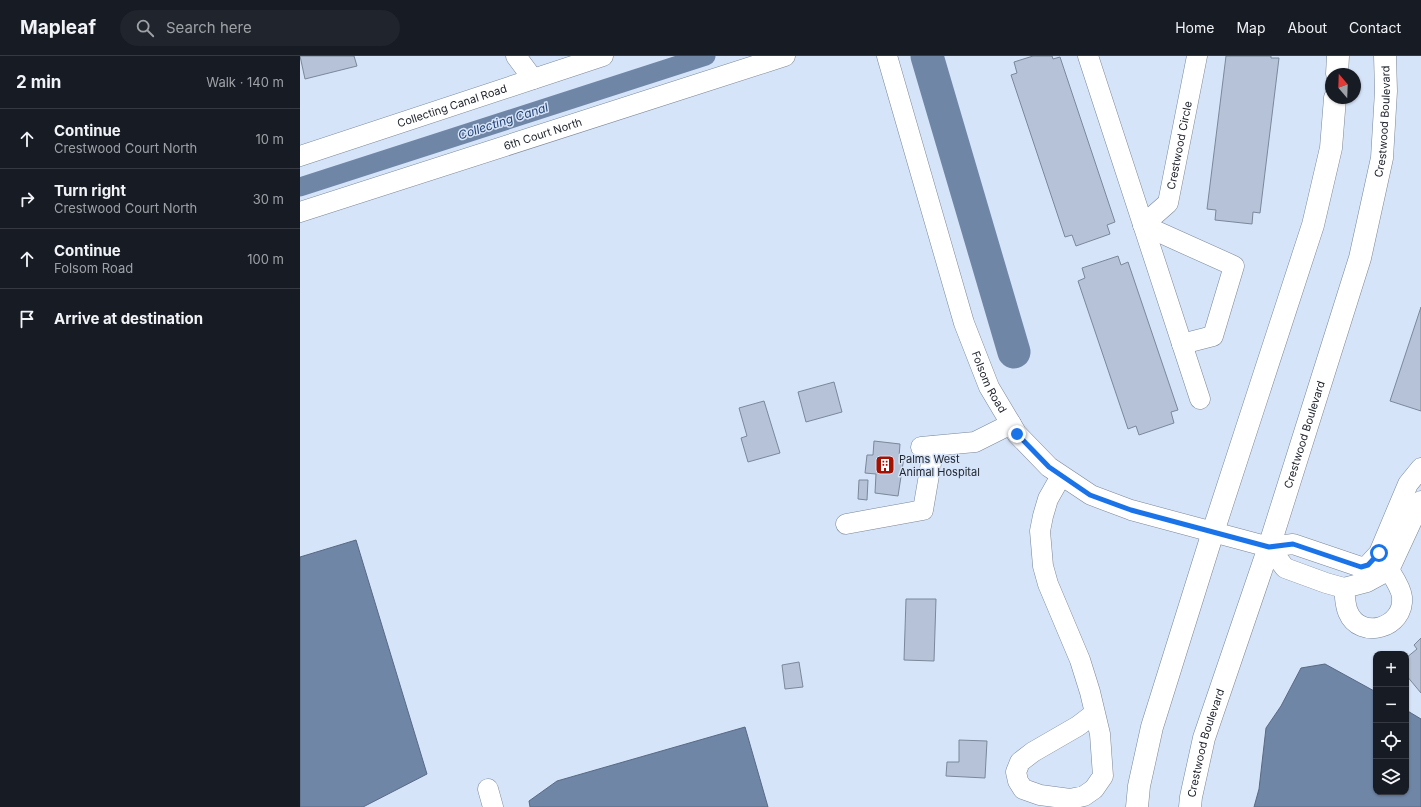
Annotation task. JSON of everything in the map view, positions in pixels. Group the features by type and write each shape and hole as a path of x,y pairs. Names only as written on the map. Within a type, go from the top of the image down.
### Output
{"main road":[{"path":"1337,68 1338,56"},
{"name":"Crestwood Boulevard","path":"1190,807 1204,738 1269,547 1360,258 1382,158 1386,91 1385,56"},
{"path":"1137,807 1139,786 1152,727 1213,532 1313,225 1331,148 1335,104"}],"street":[{"path":"516,56 533,79"},
{"name":"Collecting Canal Road","path":"300,156 603,56"},
{"name":"6th Court North","path":"300,212 785,56"},
{"name":"Folsom Road","path":"887,56 964,323 989,387 1017,434 1044,462 1061,476 1090,495 1124,508 1269,547"},
{"path":"1088,56 1200,399"},
{"name":"Crestwood Circle","path":"1143,225 1168,203 1197,56"},
{"path":"1143,225 1234,266 1214,336 1182,344"},
{"path":"846,524 923,510 927,446 975,442 1010,424"},
{"path":"1061,476 1048,500 1043,516 1040,531 1043,566 1048,584 1080,660 1095,713 1100,734 1103,776 1094,789 1084,796 1070,799 1040,794 1023,789 1018,781 1016,772 1020,762 1033,752 1078,726 1095,713"},
{"path":"1418,476 1408,484 1379,553 1368,565 1361,567 1293,544 1269,547 1284,568 1344,588 1367,582 1389,570 1421,501"},
{"path":"1344,588 1345,604 1348,613 1354,621 1362,627 1377,629 1386,626 1397,617 1401,608 1402,597 1399,588 1389,570"}],"water":[{"path":"356,540 427,774 363,807 300,807 300,557"},
{"path":"1325,664 1373,690 1373,795 1409,795 1409,712 1421,719 1421,807 1254,807 1259,789 1266,728 1281,706 1301,668"},
{"path":"745,727 768,807 530,807 529,801 557,781"}],"building":[{"path":"300,56 354,56 357,66 305,79"},
{"path":"1033,56 1052,56 1053,59 1060,57 1115,222 1107,225 1110,234 1076,246 1072,235 1065,237 1011,75 1017,73 1014,62"},
{"path":"1226,56 1271,56 1271,58 1279,58 1260,213 1253,212 1252,224 1215,220 1216,210 1207,209"},
{"path":"1118,256 1121,265 1128,262 1178,410 1171,412 1174,423 1139,435 1136,426 1128,429 1078,281 1085,278 1082,268"},
{"path":"1421,307 1421,411 1390,401"},
{"path":"834,382 842,412 806,422 798,392"},
{"path":"764,401 780,453 748,462 741,438 747,436 739,408"},
{"name":"Palms West Animal Hospital","path":"874,441 900,444 899,457 904,457 898,496 875,493 876,474 865,473 867,455 873,455"},
{"path":"859,480 868,480 867,500 858,499"},
{"path":"906,599 936,599 934,661 904,660"},
{"path":"1421,638 1421,693 1409,679 1409,656 1417,649 1414,645"},
{"path":"799,662 803,687 785,689 782,665"},
{"path":"959,740 987,741 985,778 946,776 947,762 959,762"}],"waterway":[{"name":"Collecting Canal","path":"300,187 706,56"},
{"path":"927,56 1014,352"}],"place":[{"name":"Palms West Animal Hospital","path":"885,465"}],"route":[{"path":"1017,434 1049,467 1090,495 1131,510 1269,547 1293,544 1361,567 1368,565 1379,553"}]}
